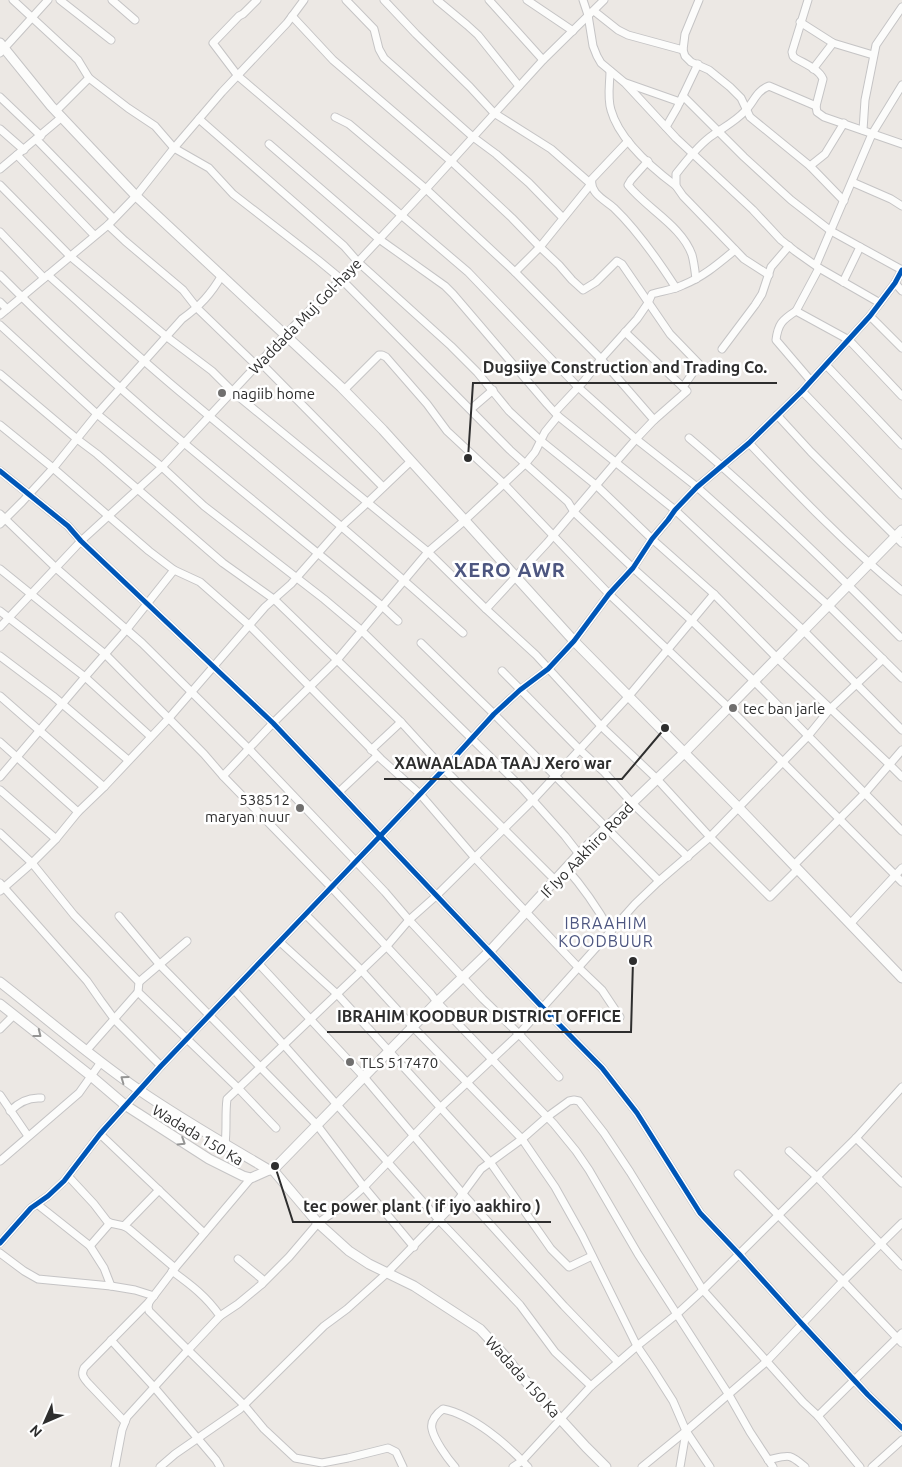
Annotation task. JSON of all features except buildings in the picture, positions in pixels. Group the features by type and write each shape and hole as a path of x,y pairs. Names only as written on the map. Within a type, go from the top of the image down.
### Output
{"street":[{"path":"13,0 78,60 89,78 155,126 174,148 209,168 233,194 341,279 510,450 568,502 574,512 632,568 691,620 754,680 902,831"},
{"path":"48,0 1,48 59,114 136,196 344,390 383,430 574,641 902,978"},
{"path":"60,0 111,40"},
{"path":"112,0 135,20"},
{"path":"257,0 214,43 238,76 468,272 578,387 636,439 697,487 829,606 902,678"},
{"path":"0,315 108,225 136,196 222,92 292,16 304,0"},
{"path":"346,0 374,28 379,49 384,58 473,137 529,183 563,218"},
{"path":"384,0 494,113 551,149 591,184 592,190 614,209 649,248 676,288"},
{"path":"437,0 468,25 519,86"},
{"path":"489,0 543,60"},
{"path":"528,0 537,3 573,31"},
{"path":"583,0 591,13 597,56 602,63 625,83 693,155 788,246 843,282 880,303"},
{"name":"Waddada Muj Gol-haye","path":"0,627 81,541 162,467 285,335 358,262 543,60 604,0"},
{"path":"699,0 685,34 683,50 688,58 691,62 709,70 730,87 741,98 750,117 810,166 844,202"},
{"path":"808,0 800,22 793,56 819,72 824,79 816,110 820,115 902,144"},
{"path":"863,130 865,100 876,45 902,7"},
{"path":"591,13 628,35 683,50"},
{"path":"292,16 333,60 451,161 512,218 583,290 596,282 617,261 622,264 670,334 699,364 683,387"},
{"path":"800,22 833,43 873,56"},
{"path":"813,69 833,43"},
{"path":"666,127 682,99 698,64"},
{"path":"610,70 610,108 628,141 664,177 676,186 683,196 735,250 769,275"},
{"path":"0,169 39,138 89,78"},
{"path":"0,1243 21,1218 57,1188 125,1105 472,740 494,714 520,690 548,669 574,641 675,510 697,487 749,442 802,391 850,340 895,283 902,270 831,231 791,200 719,131 682,99 625,83"},
{"path":"810,382 776,340 778,328 784,318 796,311 818,266 872,134 902,85"},
{"path":"676,186 676,174 704,142 746,111 763,88 768,86 816,106"},
{"path":"0,97 113,218"},
{"path":"334,117 349,124 426,189 516,272 601,359 654,420"},
{"path":"199,119 344,246 358,262 435,330 477,372 509,411 540,440 596,486 714,594 777,658 902,777"},
{"path":"810,166 825,154 844,123"},
{"path":"0,129 24,150"},
{"path":"516,272 540,247 591,184 592,180 628,141"},
{"path":"269,144 379,239 453,294 557,414 675,510 804,631 902,730"},
{"path":"17,156 94,235"},
{"path":"648,161 628,186 679,233 692,256 696,279"},
{"path":"852,182 891,199 902,206"},
{"path":"0,185 70,256 167,337 212,371 233,392 428,552 536,655 602,726 657,779 710,837 770,897 902,750"},
{"path":"108,225 183,290 197,308 259,364 383,488"},
{"path":"0,232 46,277 342,526 463,633"},
{"path":"722,349 755,305 762,294 771,267 788,246"},
{"path":"843,282 860,247"},
{"path":"223,776 337,660 428,552 526,463 535,452 540,440 557,414 648,303 652,294 676,288 696,279 713,269 735,250"},
{"path":"0,275 120,388 398,621"},
{"path":"222,275 214,290 197,308 182,319 97,414 29,495 1,519 127,629 191,691 249,749 559,1077"},
{"path":"895,283 902,291"},
{"path":"0,302 7,309"},
{"path":"796,311 850,340 902,396"},
{"path":"870,316 902,348"},
{"path":"0,325 97,414 162,467 204,506 324,599 362,631 533,800 579,854"},
{"path":"486,609 553,536 636,439 687,391 625,332"},
{"path":"344,390 379,355 382,355 427,404 447,431 504,484 609,594 784,762 902,882"},
{"path":"826,365 902,445"},
{"path":"0,374 97,454 223,563 275,600 400,722 444,769 555,880"},
{"path":"471,409 493,390"},
{"path":"802,391 902,495"},
{"path":"777,415 811,452 900,537"},
{"path":"0,426 174,570 200,582 250,626 374,753 420,794 475,858 602,990 620,1017"},
{"path":"688,438 722,466 849,585 900,637"},
{"path":"749,442 805,503 869,564 902,591"},
{"path":"161,1066 115,1020 87,981 1,887 32,863 56,839 78,812 169,718 213,665 342,526 411,461"},
{"path":"0,471 68,526 81,541 273,723 602,1068 637,1113 700,1213 802,1324 902,1428"},
{"name":"If Iyo Aakhiro Road","path":"271,1170 490,951 579,854 684,753 869,564 900,537"},
{"path":"0,569 106,654 332,888 565,1137 589,1170 638,1254 729,1395 770,1464 788,1456 793,1457 805,1467"},
{"path":"0,777 106,654 174,570"},
{"path":"225,1144 227,1129 225,1110 227,1099 362,970 409,920 436,896 533,800 628,697 714,594"},
{"path":"0,611 85,677 150,736"},
{"path":"422,643 659,881"},
{"path":"0,656 53,696 128,760"},
{"path":"115,1467 122,1430 127,1417 220,1316 262,1284 289,1257 318,1223 345,1204 364,1187 441,1107 519,1034 635,904 710,837 784,762 830,709 882,659"},
{"path":"502,671 688,857"},
{"path":"0,696 104,787"},
{"path":"339,792 400,722"},
{"path":"0,742 78,812"},
{"path":"0,790 56,839"},
{"path":"0,833 32,863 74,915 139,982"},
{"path":"566,868 586,892 611,932"},
{"path":"850,924 902,868"},
{"path":"306,915 362,970 413,1027 522,1139 555,1187 582,1235 637,1346 673,1401 686,1431 710,1467"},
{"path":"119,916 160,965 317,1125 364,1187 414,1247"},
{"path":"86,1051 138,992 139,982 187,941"},
{"path":"280,942 337,994 490,1162 551,1248 569,1267 592,1256"},
{"path":"259,964 364,1077 463,1194 564,1306 618,1362"},
{"name":"Wadada 150 Ka","path":"0,982 86,1051 139,1090 203,1131 271,1170 318,1223 349,1251 368,1264 414,1286 480,1329 561,1420 606,1467"},
{"path":"234,990 439,1220 520,1305 555,1352 591,1386"},
{"path":"138,992 238,1088 276,1128"},
{"name":"Wadada 150 Ka","path":"0,1004 125,1105 209,1159 236,1173 251,1178 271,1170"},
{"path":"0,1029 14,1015"},
{"path":"0,1161 79,1093 101,1062"},
{"path":"512,1467 522,1461 591,1386 703,1290 856,1138 901,1089"},
{"path":"0,1095 28,1136"},
{"path":"10,1111 23,1101 41,1098"},
{"path":"160,1467 197,1438 244,1406 324,1326 347,1309 414,1247 463,1194 481,1169 522,1139 569,1100 574,1100 579,1102 604,1133 703,1290 766,1362 818,1416 860,1467"},
{"path":"100,1134 204,1233"},
{"path":"856,1138 902,1184"},
{"path":"790,1151 902,1266"},
{"path":"738,1174 900,1338 818,1416"},
{"path":"68,1176 105,1219 110,1223 124,1226 192,1285 210,1302 220,1316"},
{"path":"125,1422 82,1376 84,1368 152,1299 173,1270 251,1178"},
{"path":"124,1226 159,1190"},
{"path":"37,1204 90,1246 104,1268 111,1286"},
{"path":"90,1246 110,1223"},
{"path":"642,1467 766,1362 843,1281 902,1223"},
{"path":"0,1253 38,1279 134,1290 152,1299"},
{"path":"238,1259 259,1274 262,1284"},
{"path":"152,1299 148,1307 149,1311 244,1406 301,1467"},
{"path":"111,1340 154,1386 220,1467"},
{"path":"455,1467 445,1456 432,1430 432,1422 438,1412 443,1409 453,1411 472,1421 496,1437 528,1467"},
{"path":"680,1467 686,1431"},
{"path":"872,1467 902,1440"},
{"path":"294,1458 322,1463 388,1448 396,1452 403,1467"}],"cycle path":[{"path":"0,1243 31,1208 64,1181 100,1134 161,1066 494,714 520,690 548,669 574,641 609,594 633,568 652,539 675,510 697,487 749,443 802,391 870,316 895,283 902,270"},
{"path":"0,471 68,526 81,541 273,723 602,1068 637,1113 700,1213 868,1395 902,1428"}],"place":[{"name":"nagiib home","path":"222,393"},
{"name":"Dugsiiye Construction and Trading Co.","path":"468,458"},
{"name":"tec ban jarle","path":"733,708"},
{"name":"XAWAALADA TAAJ Xero war","path":"665,728"},
{"name":"538512 maryan nuur","path":"300,808"},
{"name":"IBRAHIM KOODBUR DISTRICT OFFICE","path":"633,961"},
{"name":"TLS 517470","path":"350,1062"},
{"name":"tec power plant ( if iyo aakhiro )","path":"275,1166"}],"district":[{"name":"XERO AWR","path":"510,569"},
{"name":"IBRAAHIM KOODBUUR","path":"606,932"}]}
